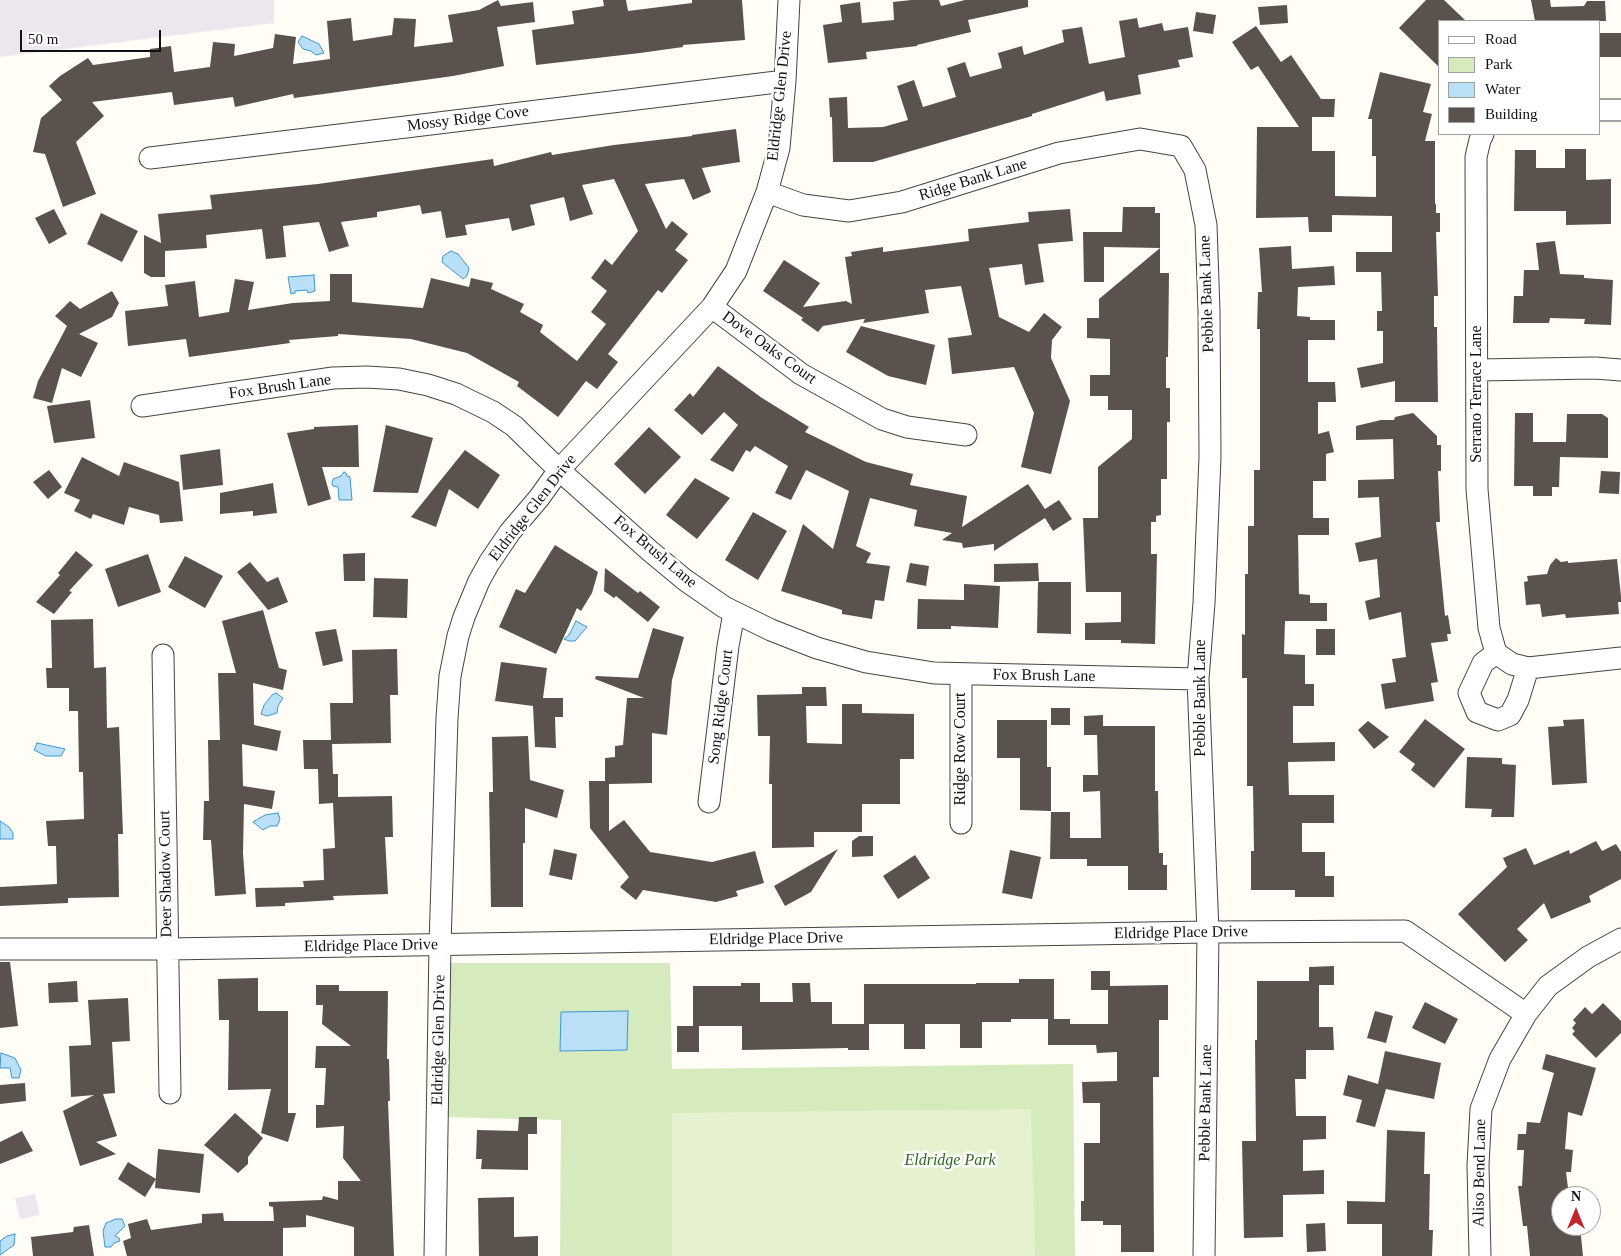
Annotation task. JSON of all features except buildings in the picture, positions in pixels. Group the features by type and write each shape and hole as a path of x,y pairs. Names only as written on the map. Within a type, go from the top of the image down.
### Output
{"street":[{"name":"Eldridge Glen Drive","path":"435,1256 440,945 447,718 450,676 458,636 472,598 489,563 510,532 539,498 559,470 712,306 736,271 767,192 779,148 789,0"},
{"name":"Mossy Ridge Cove","path":"150,158 785,80"},
{"path":"1601,110 1621,110"},
{"name":"Serrano Terrace Lane","path":"1482,135 1476,156 1477,489 1489,628 1512,662"},
{"name":"Ridge Bank Lane","path":"767,192 803,204 848,211 902,202 1059,153 1140,139 1181,146"},
{"name":"Pebble Bank Lane","path":"1181,146 1195,170 1206,225 1209,311 1210,457 1204,603 1198,679 1208,932 1204,1256"},
{"name":"Dove Oaks Court","path":"712,306 801,374 882,419 907,427 966,435"},
{"path":"1478,370 1594,368 1621,370"},
{"name":"Fox Brush Lane","path":"142,406 333,378 367,377 399,379 428,385 456,394 493,412 514,426 559,470 685,580 734,612 771,630 817,648 894,668 961,674 1198,679"},
{"name":"Song Ridge Court","path":"709,802 728,646 734,612"},
{"name":"Deer Shadow Court","path":"163,655 170,1093"},
{"path":"1512,662 1518,700 1510,715 1498,720 1477,712 1469,693 1484,663 1621,658"},
{"name":"Ridge Row Court","path":"961,674 961,823"},
{"name":"Eldridge Place Drive","path":"0,949 168,949 1208,932 1406,931 1526,1014"},
{"name":"Aliso Bend Lane","path":"1480,1256 1478,1165 1481,1109 1500,1059 1526,1014 1548,986 1588,957 1621,938"}],"shaded area":[{"path":"0,0 274,0 274,23 0,57"},
{"path":"35,1194 40,1215 20,1219 15,1198"}],"green space":[{"name":"Eldridge Park","path":"441,963 670,963 672,1069 1073,1064 1075,1256 560,1256 561,1120 443,1117"},
{"path":"1031,1109 1035,1256 672,1256 672,1113"}],"water":[{"path":"302,36 319,44 324,53 316,55 311,51 303,49 298,42"},
{"path":"451,251 458,254 469,268 467,276 463,279 442,262 443,256"},
{"path":"314,275 315,291 308,293 307,290 295,291 295,293 291,294 288,277"},
{"path":"344,472 350,477 352,500 339,500 338,487 333,486 332,483 333,479 341,476"},
{"path":"576,621 587,627 575,641 564,639 569,635"},
{"path":"276,693 283,698 278,706 277,713 267,716 261,714 264,705"},
{"path":"37,743 65,749 61,756 46,756 34,750"},
{"path":"278,813 280,819 277,826 270,826 263,830 253,822 265,815"},
{"path":"0,821 9,827 13,833 13,839 0,839"},
{"path":"628,1011 627,1050 560,1051 561,1012"},
{"path":"1,1053 15,1058 21,1070 19,1078 12,1078 10,1068 0,1068"},
{"path":"122,1219 125,1226 115,1236 120,1241 114,1243 111,1247 105,1247 103,1231 106,1223"},
{"path":"15,1234 14,1245 0,1255 0,1241 7,1236"}]}
